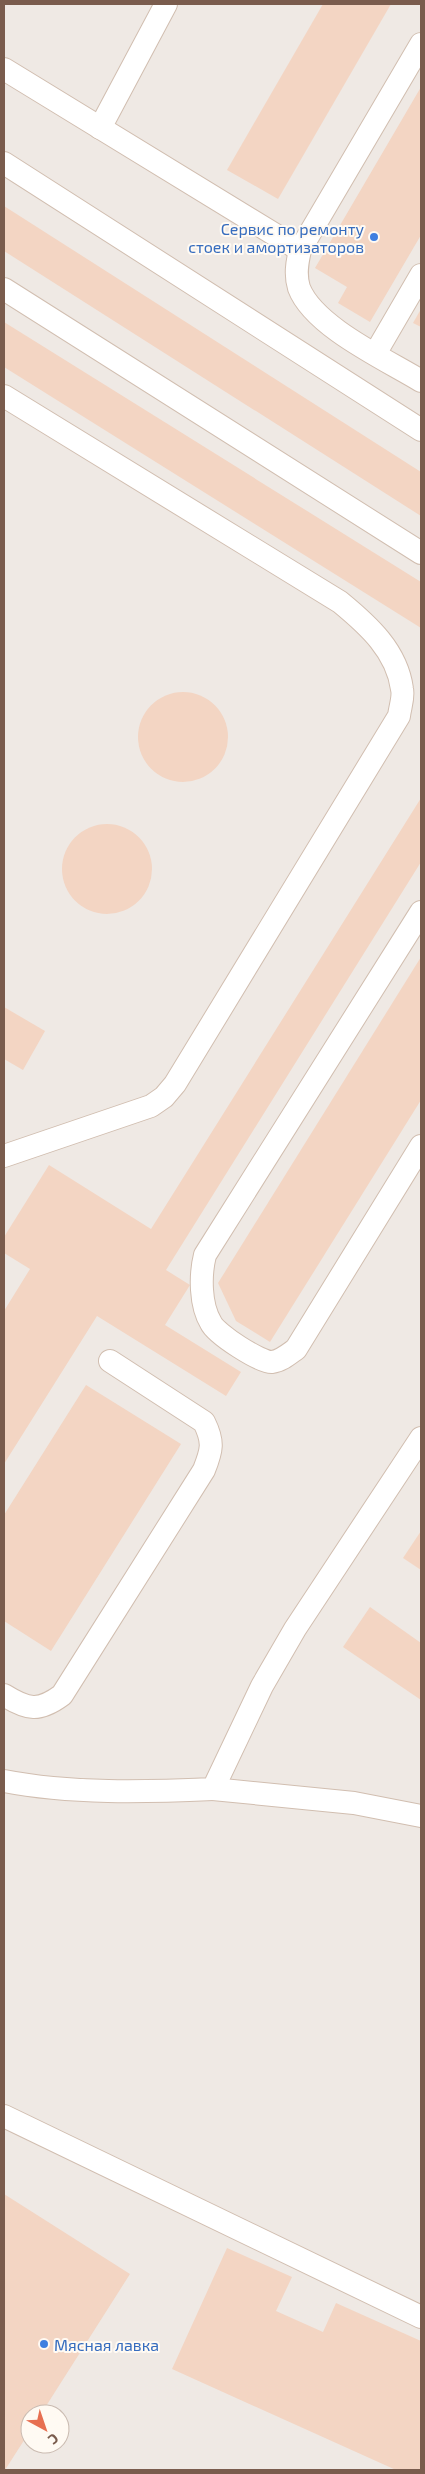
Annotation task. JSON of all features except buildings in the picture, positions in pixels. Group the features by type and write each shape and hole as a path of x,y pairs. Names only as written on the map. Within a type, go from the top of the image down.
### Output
{"lane":[{"path":"100,128 166,4"},
{"path":"421,44 300,250 296,270 300,289 316,312 343,335 421,381"},
{"path":"4,69 300,250"},
{"path":"4,163 421,430"},
{"path":"375,354 421,275"},
{"path":"4,289 421,553"},
{"path":"4,396 340,602 362,620 382,642 395,663 403,690 399,716 175,1084 164,1097 151,1106 4,1156"},
{"path":"421,912 206,1255 202,1270 206,1311 212,1325 260,1359 271,1362 285,1356 296,1348 421,1146"},
{"path":"4,1696 20,1705 34,1708 50,1704 62,1695 204,1470 211,1452 211,1437 204,1422 110,1361"},
{"path":"213,1789 262,1686 295,1629 421,1438"},
{"path":"4,1781 44,1787 149,1792 213,1789 354,1803 421,1816"},
{"path":"4,2116 421,2317"}],"shaded area":[{"path":"4,4 421,4 421,2470 4,2470"}],"place":[{"name":"Сервис по ремонту стоек и амортизаторов","path":"374,237"},
{"name":"Мясная лавка","path":"44,2344"}]}
